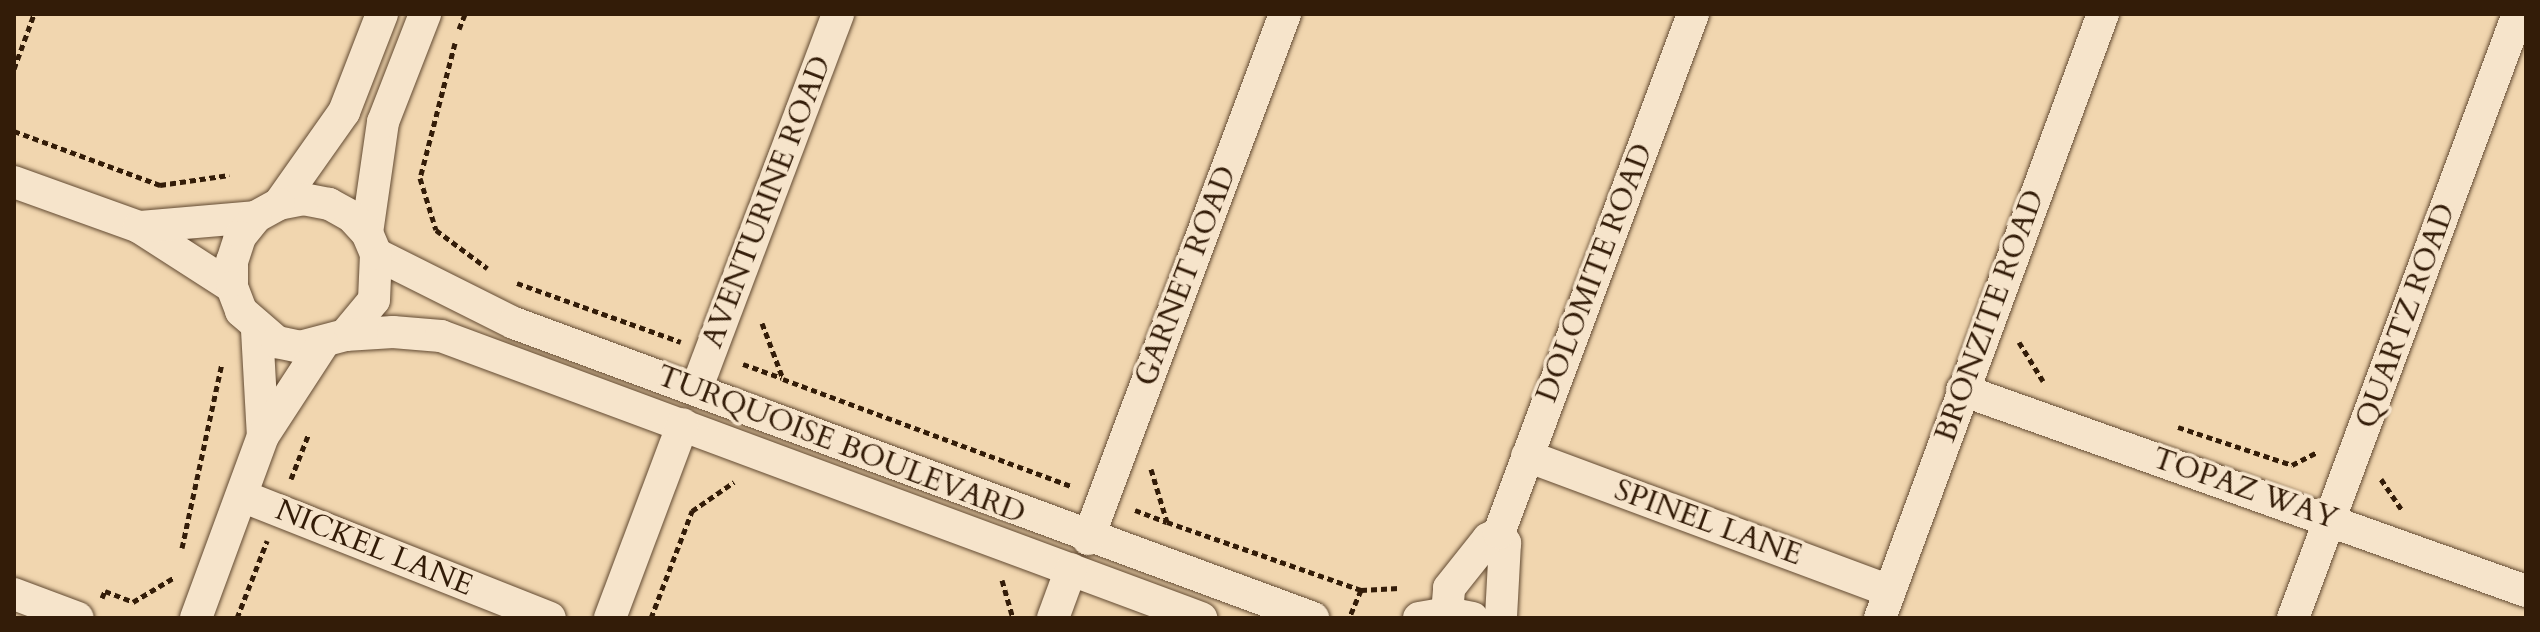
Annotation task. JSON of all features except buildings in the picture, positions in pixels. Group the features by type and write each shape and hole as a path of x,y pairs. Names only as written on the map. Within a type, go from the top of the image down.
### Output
{"street":[{"path":"334,340 300,347 257,330 241,311 232,287 232,261 240,237 267,211 344,112 382,14"},
{"path":"196,618 263,436 334,340 374,300 372,243 383,122 425,14"},
{"name":"AVENTURINE ROAD","path":"696,390 838,14"},
{"name":"GARNET ROAD","path":"1088,539 1285,14"},
{"name":"DOLOMITE ROAD","path":"1446,616 1449,588 1488,539 1499,533 1693,14"},
{"name":"BRONZITE ROAD","path":"1884,611 1962,390 2103,14"},
{"name":"QUARTZ ROAD","path":"2293,618 2518,14"},
{"path":"14,182 139,227 232,287"},
{"path":"139,227 267,211 304,199 329,204 372,243"},
{"name":"TURQUOISE BOULEVARD","path":"372,243 475,308 1088,539 1313,618"},
{"path":"257,330 263,436"},
{"name":"TURQUOISE BOULEVARD","path":"334,340 441,336 1201,618"},
{"name":"TOPAZ WAY","path":"1962,390 2526,591"},
{"path":"610,618 683,424"},
{"name":"SPINEL LANE","path":"1527,456 1884,611"},
{"name":"NICKEL LANE","path":"242,496 550,618"},
{"name":"DOLOMITE ROAD","path":"1499,533 1505,543 1501,618"},
{"path":"1056,610 1071,569"},
{"path":"14,594 89,611"}],"path":[{"path":"14,69 34,14"},
{"path":"465,14 420,178 436,230 496,275"},
{"path":"14,131 160,185 229,175"},
{"path":"510,280 1167,522 1361,590 1349,618"},
{"path":"766,310 761,325 783,379"},
{"path":"2015,334 2043,381 2058,386"},
{"path":"89,611 105,591 133,602 176,576 225,347"},
{"path":"237,618 313,424"},
{"path":"2175,426 2292,465 2319,451 2322,439"},
{"path":"1157,454 1151,469 1167,522"},
{"path":"2378,475 2402,510 2416,515"},
{"path":"721,477 749,487"},
{"path":"651,618 692,511 734,482"},
{"path":"987,575 1056,610"},
{"path":"1002,580 1013,618"}]}
